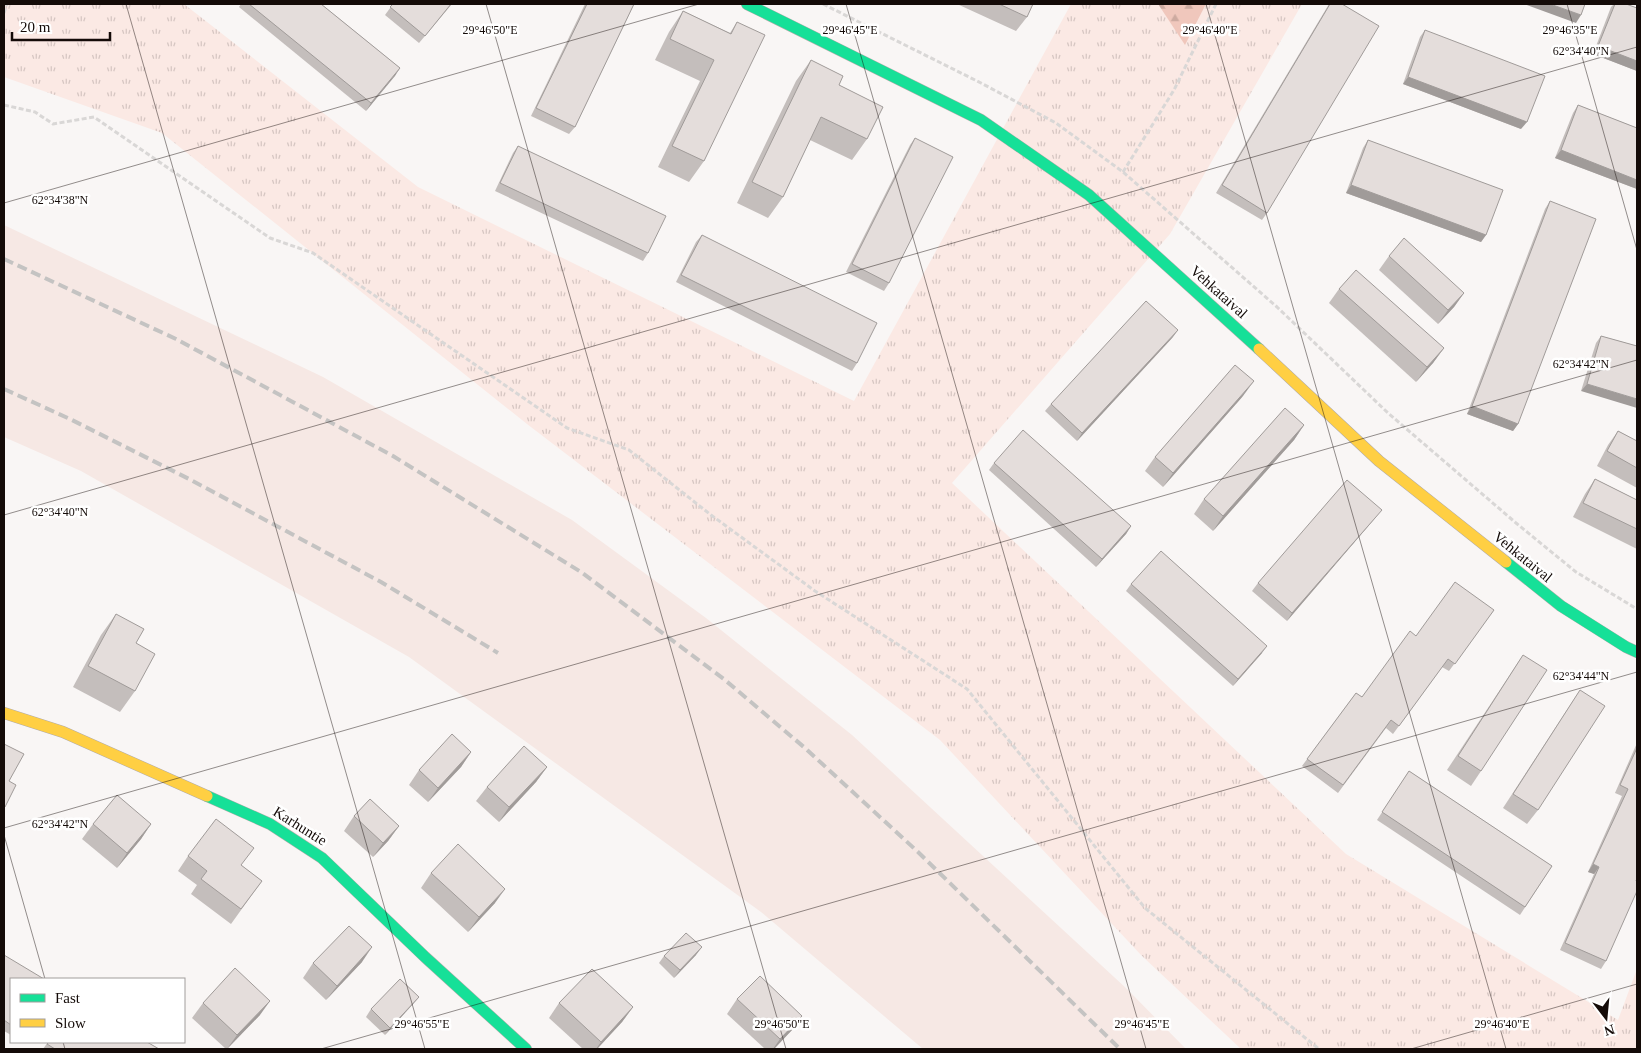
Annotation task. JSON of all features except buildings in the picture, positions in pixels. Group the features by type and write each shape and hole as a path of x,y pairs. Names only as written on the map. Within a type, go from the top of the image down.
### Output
{"street":[{"name":"Vehkataival","path":"747,4 981,120 1089,195 1379,461 1561,606 1637,652"},
{"name":"Karhuntie","path":"4,713 62,732 270,824 322,858 526,1049"}],"path":[{"path":"4,13 7,4"},
{"path":"1216,4 1174,90 1123,172 1278,307 1388,413 1516,523 1576,572 1637,609"},
{"path":"4,105 35,112 53,124 94,117 270,238 313,253 567,428 629,450 711,515 815,591 967,689 1145,908 1319,1049"}],"shaded area":[{"path":"4,225 323,377 572,520 706,618 852,735 1127,989 1186,1049 923,1049 761,912 409,657 81,471 4,437"}],"green space":[{"path":"4,4 184,4 418,187 854,401 1071,4 1158,4 1185,44 1206,4 1302,4 1170,234 952,483 1346,854 1618,1020 1637,969 1637,1049 1241,1049 1141,955 940,740 527,424 162,133 4,77"},
{"path":"1158,4 1206,4 1185,45"}],"railway":[{"path":"4,259 176,339 393,456 581,572 725,680 805,748 918,852 1120,1049"},
{"path":"4,389 70,419 191,480 381,582 498,653"}],"traffic: fast":[{"path":"747,4 981,120 1089,195 1259,349"},
{"path":"1506,562 1561,606 1637,652"},
{"path":"207,796 270,824 322,858 425,957 526,1049"}],"traffic: slow":[{"path":"1259,349 1379,461 1506,562"},
{"path":"4,713 63,732 207,796"}]}
